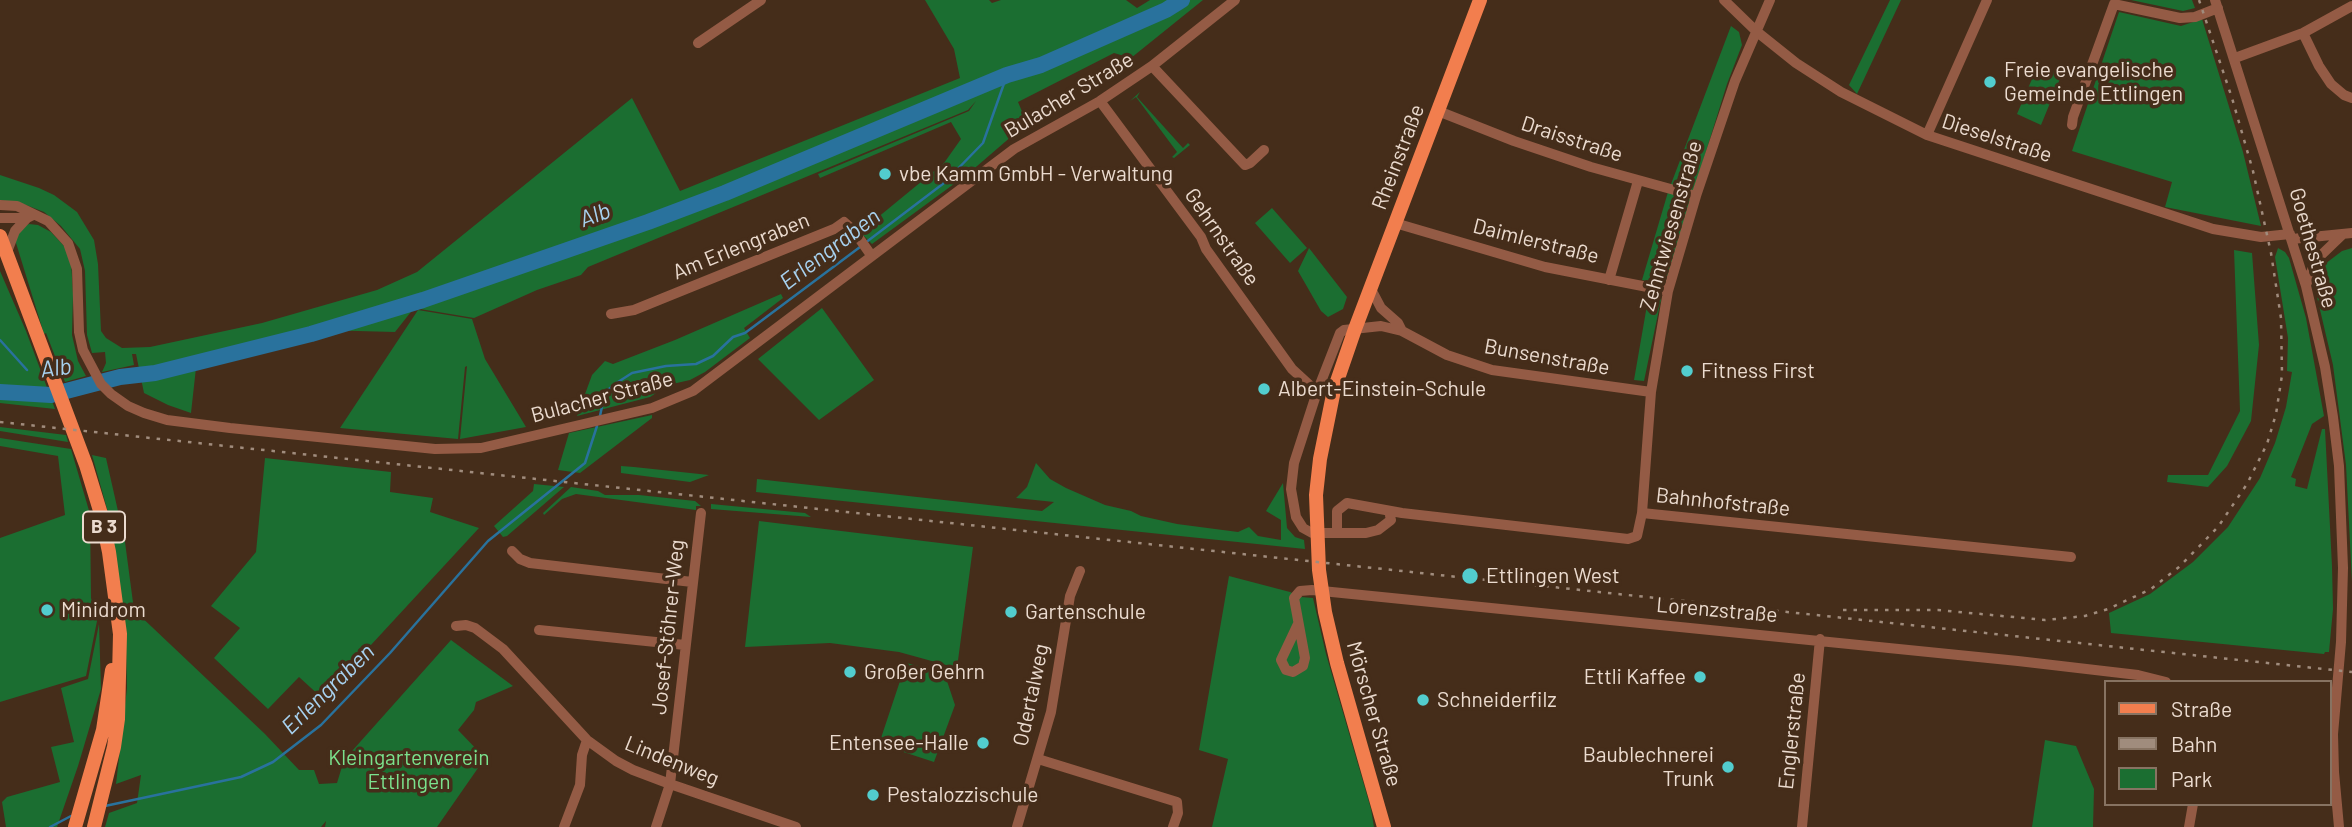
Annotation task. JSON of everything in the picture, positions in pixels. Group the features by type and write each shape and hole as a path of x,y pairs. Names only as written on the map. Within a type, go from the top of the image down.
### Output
{"main road":[{"name":"Rheinstraße","path":"1325,612 1319,570 1316,495 1334,390 1480,0"},
{"name":"B 3","path":"0,236 86,465 101,514 114,591 120,634 118,719 95,821"},
{"name":"B 3","path":"76,824 106,711 114,641 114,591"},
{"name":"Mörscher Straße","path":"1325,612 1384,827"}],"street":[{"path":"698,43 761,0"},
{"name":"Bulacher Straße","path":"0,205 17,206 30,216 54,225 72,248 77,270 80,340 87,360 94,374 111,394 144,414 167,420 435,449 481,447 665,404 693,391 869,252 1014,149 1100,101 1152,66 1235,0"},
{"name":"Dieselstraße","path":"1724,0 1796,63 1841,92 1927,135 2213,229 2261,237 2347,234"},
{"name":"Zehntwiesenstraße","path":"1642,513 1651,392 1668,291 1696,196 1735,81 1770,0"},
{"path":"1927,135 1987,0"},
{"name":"Goethestraße","path":"2072,125 2114,4 2180,18 2194,17 2216,4 2291,236 2325,367 2339,466 2343,580 2338,673 2331,734 2339,827"},
{"path":"2235,58 2303,33 2352,6"},
{"path":"2303,33 2331,84 2352,98"},
{"path":"1152,66 1245,165 1264,150"},
{"name":"Gehrnstraße","path":"1100,101 1201,237 1206,249 1292,369 1317,392"},
{"name":"Draisstraße","path":"1438,111 1527,145 1638,181 1696,196"},
{"path":"1609,279 1638,181"},
{"path":"0,218 30,216"},
{"path":"7,252 13,236 30,216"},
{"name":"Am Erlengraben","path":"611,314 634,310 834,229 844,222 869,252"},
{"name":"Daimlerstraße","path":"1395,223 1545,267 1668,291"},
{"name":"Dieselstraße","path":"2306,286 2316,260 2347,234"},
{"name":"Bunsenstraße","path":"1371,289 1376,301 1402,331"},
{"name":"Bunsenstraße","path":"1355,329 1375,326 1402,331 1447,355 1492,370 1651,392"},
{"name":"Rheinstraße","path":"1334,533 1312,533 1299,524 1291,489 1294,463 1340,333 1355,329"},
{"name":"Bahnhofstraße","path":"1334,533 1338,511 1347,503 1389,511 1628,539 1637,536 1642,513 2071,557"},
{"path":"1334,533 1366,533 1378,530 1391,520 1389,511"},
{"name":"Josef-Stöhrer-Weg","path":"656,827 670,784 701,513"},
{"path":"512,551 520,559 530,563 692,582"},
{"name":"Odertalweg","path":"1017,827 1051,712 1070,596 1080,571"},
{"name":"Lorenzstraße","path":"1298,624 1294,598 1300,591 1342,591 1820,639 2097,670 2158,680"},
{"name":"Lindenweg","path":"456,626 475,628 503,649 587,740 634,771 796,827"},
{"path":"539,630 685,645"},
{"name":"Englerstraße","path":"1802,827 1820,639"},
{"path":"564,827 580,785 582,755 587,740"},
{"path":"1038,759 1177,802 1178,813 1173,827"},
{"path":"2189,827 2193,806"}],"green space":[{"path":"925,0 989,0 992,3 1001,0 1126,0 1137,8 1150,0 1203,0 1131,58 1114,53 1018,102 1027,123 969,173 872,244 860,232 944,163 961,139 951,122 820,178 818,174 969,111 976,101 968,110 588,267 581,275 537,290 474,318 414,308 395,332 319,330 155,367 197,359 191,413 144,393 136,354 132,354 134,365 102,372 106,363 105,352 92,353 87,335 85,271 80,249 61,226 44,212 0,200 0,175 54,195 77,212 94,240 98,264 101,331 106,338 122,348 150,347 262,323 377,290 417,272 632,98 680,191 960,78 954,49"},
{"path":"1890,0 1901,0 1857,94 1849,85"},
{"path":"2131,0 2192,0 2195,8 2183,11"},
{"path":"2119,12 2181,26 2202,19 2243,152 2261,226 2165,207 2172,182 2072,151"},
{"path":"1731,26 1739,32 1742,45 1727,84 1663,290 1644,381 1634,380 1651,282 1642,280 1668,192"},
{"path":"2038,65 2062,74 2041,125 2017,114"},
{"path":"1140,92 1137,97 1183,148 1188,143 1190,145 1174,158 1172,157 1177,152 1136,97 1130,101"},
{"path":"1272,208 1307,248 1290,263 1255,223"},
{"path":"29,224 38,225 51,232 65,247 71,261 72,335 78,361 86,376 65,382 46,333 44,334 16,243 23,227"},
{"path":"1309,248 1347,297 1343,309 1328,317 1321,311 1298,271"},
{"path":"2278,248 2289,258 2306,318 2324,416 2312,424 2291,477 2296,479 2295,486 2307,489 2322,429 2325,429 2333,609 2329,652 2324,654 2111,633 2109,613 2150,594 2193,562 2228,527 2260,478 2286,407 2292,372 2287,371 2288,338 2275,257"},
{"path":"2352,248 2352,582 2346,465 2333,365 2317,297 2321,267 2342,251"},
{"path":"2234,250 2252,253 2259,345 2251,421 2227,466 2208,487 2167,482 2168,475 2208,475 2240,411"},
{"path":"0,271 26,331 55,409 0,403"},
{"path":"781,294 783,298 744,328 750,338 705,372 690,380 668,385 650,397 577,416 592,375 605,361 613,364"},
{"path":"822,308 874,380 819,420 758,359"},
{"path":"418,310 472,319 485,359 526,427 460,439 467,366 458,439 340,428"},
{"path":"652,415 652,418 580,473 558,470 569,433"},
{"path":"0,427 66,435 68,442 0,431"},
{"name":"Minidrom","path":"0,438 71,449 90,514 91,598 97,621 86,676 0,702 0,538 65,515 58,456 0,446"},
{"name":"Kleingartenverein Ettlingen","path":"92,455 106,458 125,542 134,610 265,734 299,770 314,770 319,784 337,783 344,760 451,640 513,686 476,702 474,710 458,730 485,758 437,827 325,827 326,821 321,827 105,827 109,813 137,803 141,775 116,784 127,688 126,647 109,516"},
{"path":"265,458 391,472 390,492 433,498 430,512 479,528 322,698 299,677 268,709 214,658 240,628 211,606 256,552"},
{"path":"1036,463 1050,479 1105,505 1177,524 1238,532 1249,527 1258,536 1281,540 1281,520 1266,511 1283,483 1287,528 1295,537 1304,540 1305,549 756,492 757,479 1042,511 1054,502 1016,498 1027,487"},
{"path":"621,466 709,475 690,482 621,473"},
{"path":"534,484 564,487 503,537 494,526 533,491"},
{"path":"571,487 598,491 605,495 639,495 695,501 701,506 696,506 696,510 576,494 562,499 544,515 543,513"},
{"path":"711,504 805,513 811,517 711,509"},
{"path":"759,521 973,547 957,668 899,652 830,643 745,647"},
{"path":"1229,576 1313,598 1374,827 1212,827 1228,759 1199,750"},
{"path":"99,624 101,689 57,827 6,827 2,802 7,797 60,782 51,747 74,742 61,688 88,679"},
{"path":"906,663 944,672 955,705 934,762 879,744"},
{"path":"2045,740 2076,746 2094,789 2093,827 2032,827"}],"waterway":[{"name":"Alb","path":"0,392 51,395 120,377 155,373 311,334 423,300 725,193 1007,75 1041,65 1166,10 1182,0"},
{"name":"Erlengraben","path":"865,243 944,183 983,143 1007,75"},
{"name":"Erlengraben","path":"600,416 605,392 618,382 632,373 666,366 696,364 713,356 733,337 745,333 860,247"},
{"path":"0,340 27,370"},
{"name":"Erlengraben","path":"105,806 241,777 273,762 321,725 390,653 488,541 585,463 597,426"},
{"name":"Erlengraben","path":"50,827 71,816"}],"railway":[{"path":"1843,610 1938,610 2045,620 2085,616 2108,609 2151,589 2179,567 2218,527 2247,484 2267,444 2276,414 2282,375 2281,318 2271,253 2253,171 2199,0"},
{"path":"0,422 2352,672"}],"place":[{"name":"Freie evangelische Gemeinde Ettlingen","path":"1990,82"},
{"name":"vbe Kamm GmbH - Verwaltung","path":"885,174"},
{"name":"Fitness First","path":"1687,371"},
{"name":"Albert-Einstein-Schule","path":"1264,389"},
{"name":"Ettlingen West","path":"1470,576"},
{"name":"Minidrom","path":"47,610"},
{"name":"Gartenschule","path":"1011,612"},
{"name":"Großer Gehrn","path":"850,672"},
{"name":"Ettli Kaffee","path":"1700,677"},
{"name":"Schneiderfilz","path":"1423,700"},
{"name":"Entensee-Halle","path":"983,743"},
{"name":"Baublechnerei Trunk","path":"1728,767"},
{"name":"Pestalozzischule","path":"873,795"}]}
